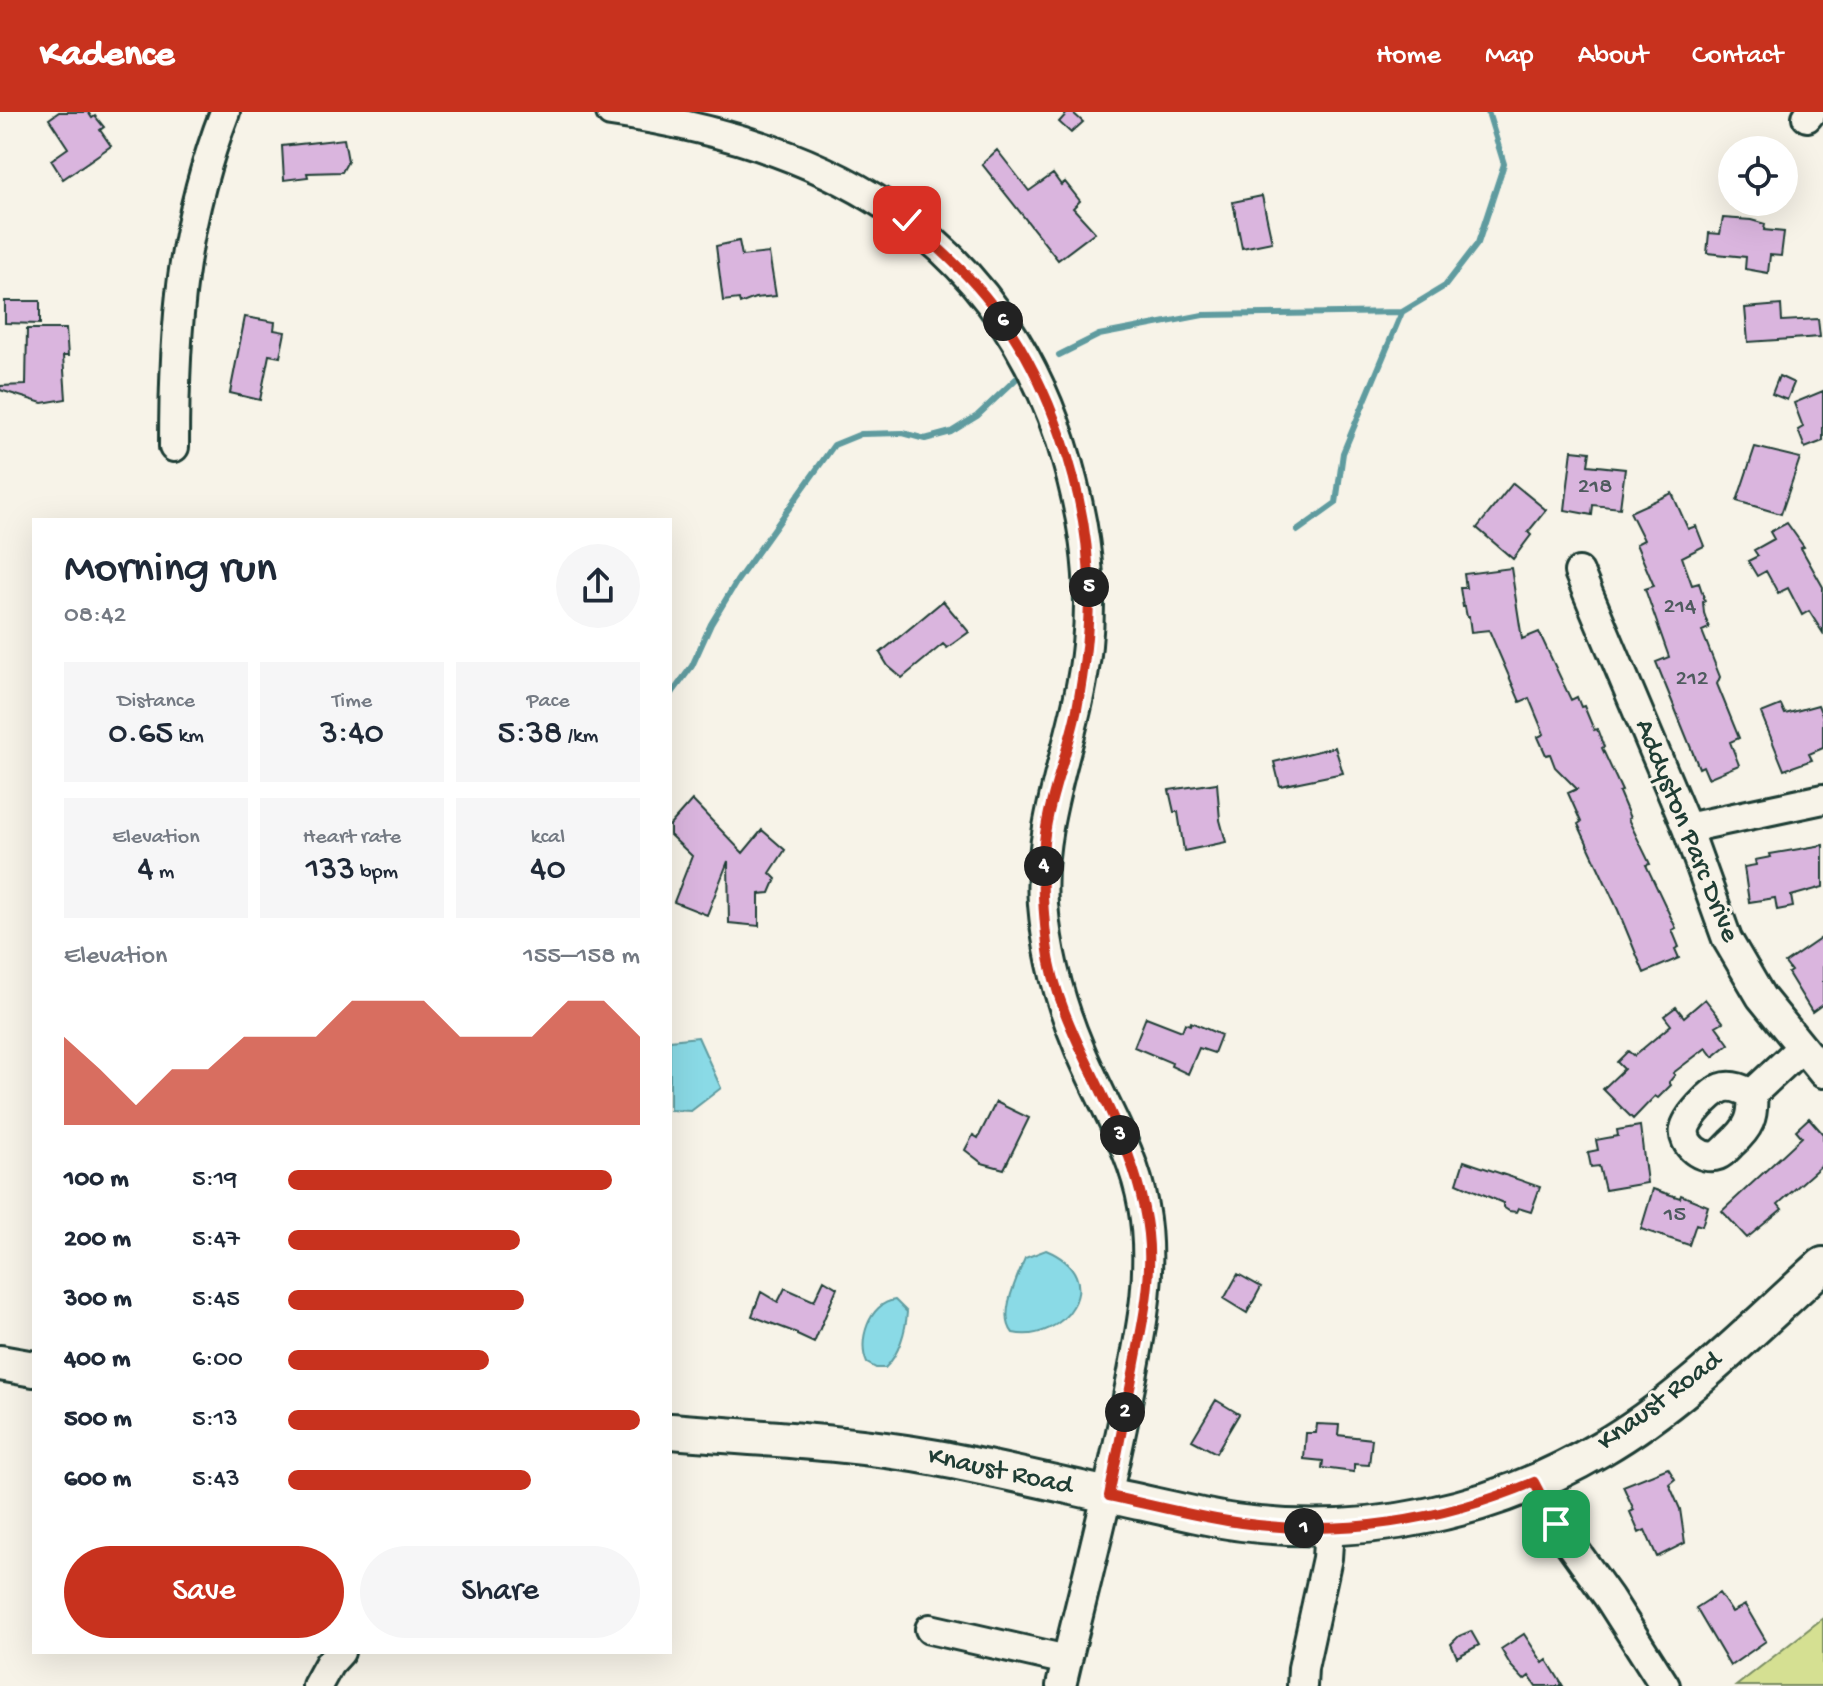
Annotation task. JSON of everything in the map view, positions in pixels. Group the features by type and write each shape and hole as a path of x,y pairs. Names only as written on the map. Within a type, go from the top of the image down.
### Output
{"main road":[{"name":"Knaust Road","path":"672,1431 876,1448 988,1468 1241,1523 1329,1528 1378,1524 1482,1502 1534,1482 1600,1450 1639,1425 1685,1388 1823,1265"},
{"path":"0,1363 32,1369"}],"street":[{"path":"174,447 178,306 190,226 209,153 225,112"},
{"path":"611,112 667,120 743,138 800,158 875,198 943,251 986,297 1020,344 1053,416 1084,525 1089,592 1087,647 1076,712 1044,840 1043,897 1047,946 1061,999 1079,1049 1127,1152 1143,1203 1150,1265 1143,1321 1109,1496 1064,1673 930,1629"},
{"name":"Addyston Parc Drive","path":"1579,572 1687,828 1727,939 1761,997 1823,1073"},
{"path":"1687,828 1823,799"},
{"path":"1752,1094 1801,1048"},
{"path":"1534,1482 1556,1524 1609,1598 1665,1686"},
{"path":"1302,1686 1303,1668 1327,1558 1329,1528"},
{"path":"317,1686 338,1654"}],"green space":[{"path":"1823,1618 1823,1686 1736,1686"}],"water":[{"path":"698,1037 721,1088 691,1111 672,1110 672,1040"},
{"path":"1046,1250 1066,1262 1076,1276 1078,1291 1073,1306 1063,1319 1049,1329 1032,1334 1013,1333 1007,1316 1008,1307 1025,1258"},
{"path":"895,1300 907,1312 903,1334 890,1363 885,1368 876,1368 867,1363 864,1354 865,1335 878,1308"}],"building":[{"path":"59,112 88,112 92,118 95,116 104,127 100,130 111,146 63,179 51,160 68,148 49,119"},
{"path":"1068,112 1083,122 1071,133 1059,122"},
{"path":"344,139 348,161 342,172 307,173 308,177 284,180 282,146"},
{"path":"997,150 1029,191 1053,174 1061,185 1065,182 1080,201 1073,208 1095,232 1058,260 982,164"},
{"path":"1262,196 1272,242 1242,248 1233,202"},
{"path":"1723,218 1751,220 1765,224 1764,230 1784,232 1781,256 1770,255 1768,273 1745,269 1746,257 1707,253 1709,233 1720,234"},
{"path":"739,241 742,256 769,253 776,296 755,298 740,304 739,299 723,301 716,246"},
{"path":"5,301 40,301 40,324 5,323"},
{"path":"1781,305 1782,321 1818,319 1820,337 1748,342 1745,308"},
{"path":"245,317 275,322 274,330 285,332 280,357 269,355 260,400 230,393"},
{"path":"27,329 66,329 68,356 63,356 66,399 42,403 0,390 0,386 26,385"},
{"path":"1779,376 1794,383 1787,400 1772,394"},
{"path":"1823,391 1823,441 1805,448 1798,430 1803,427 1794,403"},
{"path":"1755,447 1800,458 1781,514 1737,501"},
{"path":"1572,450 1590,452 1588,465 1625,469 1620,508 1593,505 1592,515 1565,510"},
{"path":"1513,483 1546,510 1528,532 1531,535 1513,559 1477,528"},
{"path":"1672,493 1688,529 1696,526 1704,546 1682,557 1692,585 1699,583 1705,601 1704,613 1709,628 1702,631 1720,677 1717,684 1739,738 1730,742 1739,765 1708,778 1703,766 1699,768 1656,662 1669,657 1645,589 1654,586 1636,544 1644,540 1630,512"},
{"path":"1787,523 1804,547 1801,548 1823,587 1823,633 1809,611 1802,615 1788,588 1778,593 1766,571 1757,576 1748,561 1758,556 1754,550 1774,539 1770,532"},
{"path":"1511,568 1522,639 1539,632 1571,700 1577,697 1594,730 1597,729 1602,748 1622,791 1619,792 1628,819 1650,864 1646,865 1676,928 1672,930 1679,947 1675,949 1679,958 1644,973 1578,824 1581,822 1568,793 1577,789 1555,767 1550,754 1546,755 1538,737 1544,734 1529,698 1520,702 1489,630 1471,632 1460,588 1466,588 1464,574"},
{"path":"943,601 969,632 947,648 943,644 902,678 888,666 880,653"},
{"path":"1781,705 1785,714 1818,705 1823,717 1823,748 1809,754 1812,760 1784,770 1761,713"},
{"path":"1335,747 1343,773 1280,786 1274,762"},
{"path":"1217,783 1220,820 1226,842 1184,851 1178,812 1174,812 1169,790"},
{"path":"692,800 743,853 762,830 785,850 770,873 776,879 770,893 759,894 759,926 729,923 728,861 707,915 674,902 692,856 672,837 672,823"},
{"path":"1823,845 1823,887 1791,896 1793,907 1777,910 1775,898 1749,902 1744,867 1756,865 1755,860 1771,857 1770,854"},
{"path":"1823,937 1823,1004 1812,1012 1785,963"},
{"path":"1705,999 1723,1022 1716,1026 1729,1044 1713,1057 1706,1048 1673,1073 1675,1075 1669,1082 1671,1085 1658,1098 1655,1096 1633,1119 1603,1089 1624,1069 1617,1062 1628,1051 1634,1056 1671,1025 1664,1016 1676,1007 1684,1017"},
{"path":"1146,1017 1182,1031 1185,1023 1190,1025 1191,1022 1221,1035 1214,1053 1199,1048 1188,1074 1171,1066 1172,1063 1134,1047"},
{"path":"996,1102 1029,1118 1004,1169 982,1163 965,1150 973,1135 978,1138"},
{"path":"1809,1118 1823,1134 1823,1164 1778,1204 1782,1209 1747,1238 1722,1211 1802,1137 1796,1130"},
{"path":"1640,1126 1647,1183 1605,1190 1599,1166 1591,1167 1588,1152 1598,1150 1596,1140 1618,1136 1617,1130"},
{"path":"1464,1161 1540,1187 1531,1212 1518,1208 1516,1212 1509,1211 1503,1203 1457,1183"},
{"path":"1653,1189 1680,1198 1681,1195 1708,1206 1702,1226 1696,1224 1689,1245 1641,1229"},
{"path":"1238,1274 1261,1287 1247,1313 1224,1299"},
{"path":"824,1280 837,1288 814,1343 752,1316 761,1292 778,1302 785,1288 814,1301"},
{"path":"1216,1400 1239,1414 1216,1453 1192,1440"},
{"path":"1317,1424 1339,1425 1338,1435 1372,1439 1369,1465 1354,1464 1354,1472 1322,1468 1323,1461 1304,1459 1306,1433 1316,1433"},
{"path":"1668,1468 1675,1479 1669,1484 1680,1509 1685,1543 1657,1557 1645,1530 1639,1533 1630,1512 1634,1510 1623,1486"},
{"path":"1719,1593 1732,1612 1745,1605 1766,1641 1730,1666 1696,1608"},
{"path":"1471,1631 1479,1645 1457,1657 1451,1644"},
{"path":"1524,1634 1543,1663 1547,1660 1563,1686 1536,1686 1529,1676 1524,1680 1511,1666 1501,1649"}],"waterway":[{"path":"1059,355 1099,335 1203,315 1402,312 1445,286 1478,243 1504,164 1488,112"},
{"path":"1297,531 1336,503 1343,453 1402,312"},
{"path":"672,693 692,666 711,624 737,581 834,445 861,434 903,433 925,439 951,432 977,416 1016,379"}],"route":[{"path":"907,220 950,258 986,297 1020,344 1053,416 1084,525 1089,592 1087,647 1076,712 1044,840 1043,897 1049,958 1079,1049 1127,1152 1143,1203 1150,1265 1143,1321 1109,1496 1241,1523 1329,1528 1407,1520 1444,1512 1482,1502 1534,1482 1556,1524"}]}
